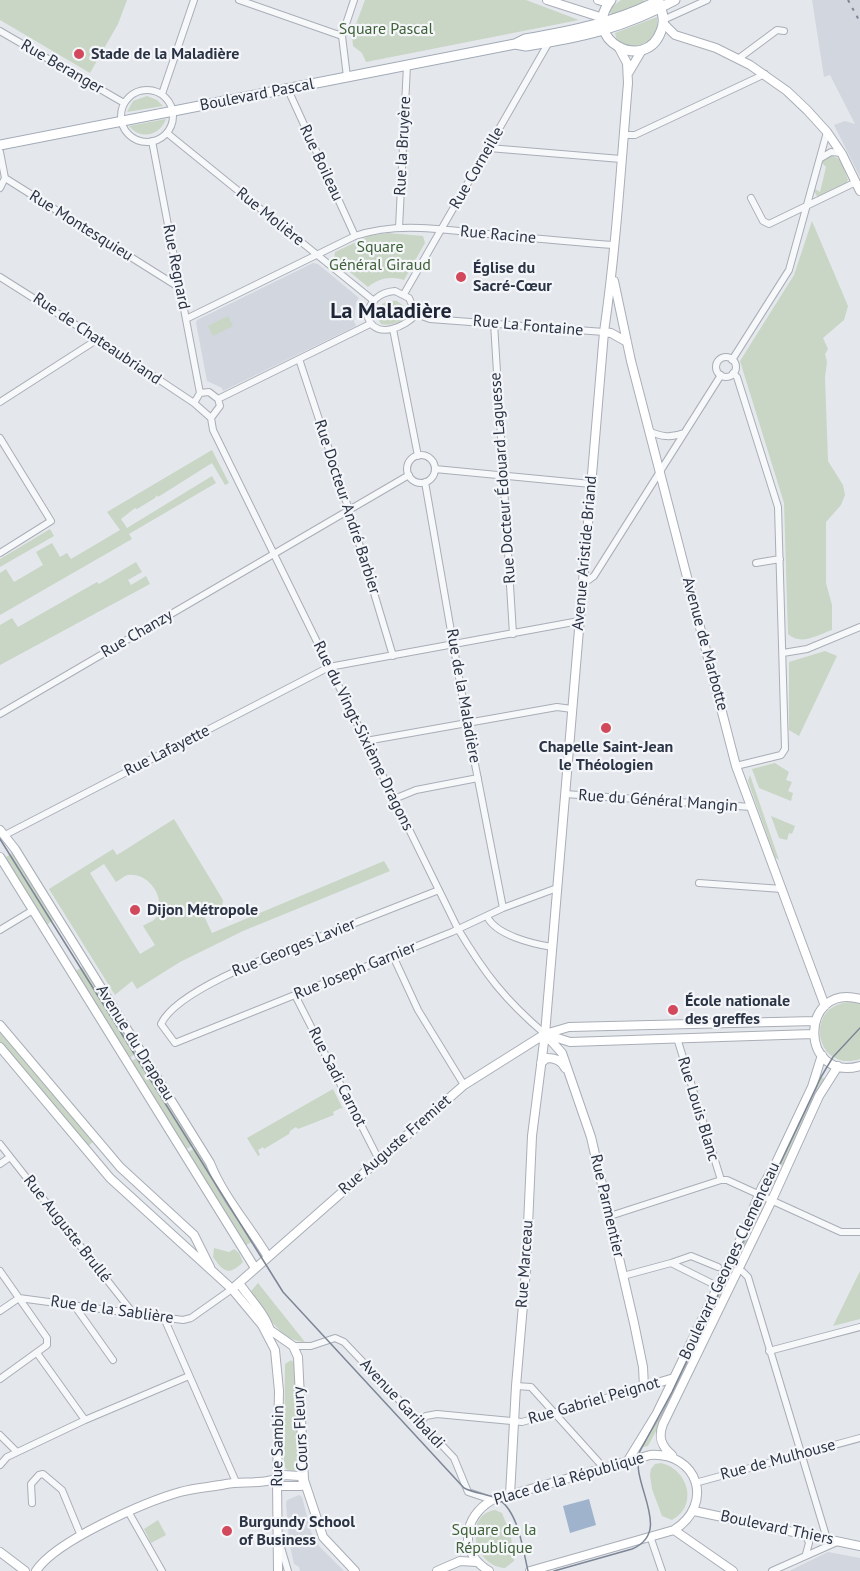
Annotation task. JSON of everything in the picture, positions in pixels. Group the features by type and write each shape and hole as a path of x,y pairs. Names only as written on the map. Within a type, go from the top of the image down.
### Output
{"main road":[{"path":"547,0 603,23 643,17 658,2 675,0"},
{"path":"598,0 610,1 603,23 610,40 619,48 642,50 666,36 675,35 716,48 765,74 807,110 827,132 842,154 860,191"},
{"path":"658,2 663,22 675,35"},
{"path":"653,43 659,35 663,22"},
{"name":"Boulevard Pascal","path":"0,145 407,65 515,45 525,46 549,42 603,23"},
{"name":"Boulevard Pascal","path":"515,45 525,39 603,23"},
{"name":"Avenue Aristide Briand","path":"545,1034 604,332 612,274 624,135 628,72 626,59 619,48"},
{"name":"Avenue Aristide Briand","path":"628,72 642,50"},
{"name":"Avenue de Marbotte","path":"612,274 649,431 736,766 825,1006"},
{"path":"604,332 611,333 627,342"},
{"name":"Avenue du Drapeau","path":"2,832 210,1164 243,1222 268,1257"},
{"name":"Avenue du Drapeau","path":"0,857 255,1268"},
{"path":"860,999 843,997 825,1006 815,1021 813,1034 822,1055 830,1063 850,1068 860,1066"},
{"name":"Rue Auguste Fremiet","path":"235,1286 464,1085 545,1034 569,1027 815,1021"},
{"path":"677,1024 677,1038"},
{"path":"0,1025 120,1167 194,1235 213,1273"},
{"path":"545,1034 570,1042 813,1034"},
{"name":"Rue Marceau","path":"510,1495 526,1270 532,1136 545,1034"},
{"name":"Rue Parmentier","path":"545,1034 562,1053 591,1137 643,1367 644,1387"},
{"name":"Rue Sambin","path":"0,1047 110,1178 213,1273 247,1296 266,1319 266,1327 275,1350 279,1391 278,1571"},
{"name":"Boulevard Georges Clemenceau","path":"627,1462 657,1413 744,1232 812,1087 822,1055"},
{"path":"541,1064 547,1058 555,1059 564,1065 568,1073"},
{"name":"Boulevard Georges Clemenceau","path":"677,1460 663,1446 661,1430 772,1200 819,1096 838,1066"},
{"path":"266,1327 290,1345"},
{"path":"275,1350 290,1345"},
{"name":"Cours Fleury","path":"290,1345 298,1357 304,1480 323,1537 355,1571"},
{"name":"Rue Gabriel Peignot","path":"644,1387 674,1378"},
{"name":"Place de la République","path":"468,1542 468,1529 474,1516 483,1505 492,1500 659,1455 677,1460"},
{"path":"530,1571 674,1530 683,1524 694,1511 695,1483 691,1473 677,1460"},
{"path":"36,1571 55,1553 81,1536 146,1504 183,1491 236,1482 277,1480 284,1475 299,1476 304,1480"},
{"name":"Boulevard Thiers","path":"694,1511 860,1546"},
{"path":"674,1530 734,1571"},
{"path":"468,1542 477,1562 489,1571"},
{"path":"451,1564 465,1549 468,1542"},
{"path":"0,1552 4,1561 24,1571"},
{"path":"437,1571 465,1560 477,1562"}],"street":[{"path":"162,94 194,0"},
{"path":"238,0 342,36"},
{"path":"347,77 342,36 354,0"},
{"path":"663,22 707,0"},
{"name":"Rue Beranger","path":"0,30 124,103"},
{"path":"738,58 777,30 784,31"},
{"name":"Rue Corneille","path":"404,294 549,42"},
{"name":"Rue la Bruyère","path":"399,228 407,65"},
{"path":"624,135 635,135 765,74"},
{"name":"Rue Boileau","path":"289,89 355,236"},
{"path":"150,90 162,94 169,101 173,112 172,124 167,133 152,141 135,139 125,131 121,121 121,110 124,103 130,96 140,91 150,90"},
{"path":"732,360 789,270 827,132"},
{"name":"Rue Molière","path":"167,133 374,301"},
{"name":"Rue Regnard","path":"152,141 200,393"},
{"path":"489,148 621,159"},
{"path":"0,152 5,178 0,188"},
{"path":"820,158 831,152 842,154"},
{"name":"Rue Montesquieu","path":"5,178 180,288"},
{"path":"751,198 762,219 766,223 772,223 856,182"},
{"name":"Rue Racine","path":"186,318 355,236 375,230 399,228 442,230 613,246"},
{"name":"Rue de Chateaubriand","path":"0,277 98,339 211,418"},
{"path":"395,291 404,294 413,304 416,314 411,321 393,329 381,330 370,324 368,312 378,296 395,291"},
{"name":"Rue La Fontaine","path":"416,314 430,319 604,332"},
{"name":"Rue Docteur Édouard Laguesse","path":"494,323 513,634"},
{"path":"218,399 370,324"},
{"path":"393,329 418,456"},
{"path":"0,402 98,339"},
{"path":"726,357 732,360 735,367 733,373 729,376 721,375 716,370 718,361 726,357"},
{"name":"Rue Docteur André Barbier","path":"299,359 349,510 393,656"},
{"path":"733,373 738,377 778,507 785,749 781,755 736,766"},
{"path":"583,584 594,576 721,375"},
{"path":"194,404 200,393 209,392 218,399 220,406 211,418"},
{"name":"Rue du Vingt-Sixième Dragons","path":"211,418 213,430 458,929 492,982 526,1018 545,1034"},
{"path":"649,431 666,437 675,437 684,433"},
{"path":"0,438 51,518 50,524 0,553"},
{"path":"418,456 429,458 435,469 432,477 425,482 416,482 409,475 408,465 413,458 418,456"},
{"path":"435,469 591,484"},
{"name":"Rue Chanzy","path":"0,714 409,475"},
{"name":"Rue de la Maladière","path":"425,482 467,723 503,908"},
{"path":"756,563 780,559"},
{"name":"Rue Lafayette","path":"2,832 329,668 579,621"},
{"path":"783,653 807,649 860,627"},
{"path":"366,741 557,707 572,709"},
{"path":"394,800 416,790 478,778"},
{"name":"Rue du Général Mangin","path":"565,794 751,807"},
{"path":"699,884 782,889"},
{"name":"Rue Joseph Garnier","path":"160,1024 175,1043 557,888"},
{"name":"Rue Georges Lavier","path":"160,1024 164,1016 191,994 254,962 439,890"},
{"path":"0,930 33,910"},
{"path":"487,916 499,930 518,938 552,947"},
{"path":"393,956 418,1010 464,1085"},
{"name":"Rue Sadi Carnot","path":"295,995 379,1160"},
{"name":"Rue Louis Blanc","path":"677,1038 721,1180"},
{"name":"Rue Auguste Brullé","path":"0,1144 133,1314"},
{"path":"0,1164 10,1157"},
{"path":"609,1216 721,1180 732,1182 760,1194 841,1232 860,1232"},
{"path":"623,1276 691,1256 718,1267"},
{"path":"671,1263 711,1283"},
{"path":"0,1271 47,1338 47,1345 0,1379"},
{"path":"743,1272 748,1277 827,1539"},
{"name":"Rue de la Sablière","path":"19,1298 164,1318 191,1318 235,1286"},
{"path":"0,1311 19,1298"},
{"path":"74,1305 113,1360"},
{"path":"164,1318 236,1482"},
{"path":"769,1351 860,1326"},
{"name":"Avenue Garibaldi","path":"290,1345 311,1346 335,1338 344,1342 454,1458 468,1492 492,1500"},
{"path":"37,1353 85,1420"},
{"path":"0,1464 7,1457 85,1420 189,1376"},
{"path":"516,1386 531,1388 604,1468"},
{"name":"Rue Gabriel Peignot","path":"420,1423 426,1416 437,1414 522,1422 644,1387"},
{"path":"0,1436 17,1452"},
{"name":"Rue de Mulhouse","path":"695,1483 860,1438"},
{"path":"32,1503 31,1484 43,1474 62,1490 81,1536"},
{"path":"129,1513 162,1571"},
{"path":"806,1535 809,1543 807,1554"},
{"path":"650,1536 662,1571"},
{"path":"279,1537 288,1571"},
{"path":"772,1571 837,1542"}],"shaded area":[{"path":"812,0 860,0 860,177 834,125 845,121 855,124 830,75 824,77"},
{"path":"313,263 318,264 359,298 356,302 354,321 356,326 223,391 222,388 207,381 197,320"},
{"path":"299,1495 302,1497 311,1532 319,1546 344,1571 300,1571 299,1567 294,1564 289,1541 286,1503 287,1500"},
{"path":"828,1552 860,1558 860,1571 789,1571"}],"green space":[{"name":"Stade de la Maladière","path":"0,0 127,0 118,24 90,73 0,20"},
{"name":"Square Pascal","path":"365,0 526,0 579,20 366,62 362,53 353,46 352,35"},
{"path":"621,0 644,0 646,4 613,15 609,12"},
{"path":"657,17 655,33 646,43 633,46 617,41 615,33"},
{"path":"147,96 157,100 163,106 127,112 133,101"},
{"path":"166,119 159,129 150,134 144,135 129,126"},
{"path":"831,155 841,160 848,180 845,186 818,198 814,191 815,189 820,192 826,167 822,163"},
{"path":"812,221 848,306 844,320 823,338 828,349 825,354 827,362 825,377 828,461 843,485 845,495 841,505 826,522 826,583 832,605 832,630 815,637 798,639 788,634 784,503 740,361 794,275"},
{"name":"Square Général Giraud","path":"388,233 423,236 425,243 404,280 385,279 368,287 334,259 335,252 369,236"},
{"path":"397,301 407,309 405,318 394,324 381,324 376,316 378,308 386,302"},
{"path":"228,316 233,326 213,336 208,326"},
{"path":"212,450 229,483 225,485 212,463 158,497 157,495 137,509 135,508 121,519 127,528 212,476 216,483 129,534 132,539 0,615 0,573 6,569 14,582 43,565 36,552 52,543 60,557 67,553 71,559 120,530 107,512"},
{"path":"50,529 54,536 0,567 0,559"},
{"path":"136,562 142,572 128,580 131,585 146,576 150,584 0,665 0,625 12,618 18,627"},
{"path":"825,651 837,656 799,736 789,730 789,662"},
{"path":"775,763 789,772 786,780 792,782 788,791 793,793 791,801 759,788 752,769"},
{"path":"750,775 779,860 775,857 748,781"},
{"path":"771,816 795,826 787,840 779,838"},
{"path":"174,819 223,900 222,906 204,916 212,933 384,861 390,871 243,931 180,962 137,989 132,981 115,995 49,889 113,849 117,855","holes":["104,864 116,882 127,875 136,875 150,883 158,896 158,912 155,919 143,926 155,945 140,954 90,873"]},
{"path":"14,852 55,919 45,926 3,859"},
{"path":"84,966 138,1052 128,1059 74,972"},
{"path":"852,1002 860,1004 860,1059 845,1061 833,1057 825,1048 820,1036 821,1024 826,1013 836,1005"},
{"path":"0,1028 94,1141 87,1147 0,1045"},
{"path":"140,1056 195,1144 185,1150 130,1062"},
{"path":"818,1075 827,1080 777,1186 768,1181"},
{"path":"333,1089 343,1109 333,1112 334,1115 298,1129 296,1127 289,1134 264,1149 263,1147 258,1150 260,1155 258,1156 247,1138"},
{"path":"197,1147 255,1240 245,1246 187,1153"},
{"path":"755,1209 764,1213 662,1420 648,1446 639,1448"},
{"path":"214,1248 229,1252 234,1249 239,1253 243,1262 233,1270 223,1269 213,1257"},
{"path":"860,1271 860,1319 833,1326"},
{"path":"258,1283 305,1342 280,1331 267,1316 251,1291"},
{"path":"291,1360 296,1365 300,1465 297,1470 292,1471 286,1469 284,1464 285,1364"},
{"path":"661,1463 678,1472 687,1488 688,1497 685,1506 672,1520 662,1516 652,1489 651,1469 655,1464"},
{"name":"Square de la République","path":"495,1510 502,1513 511,1536 514,1561 505,1568 485,1559 476,1540 479,1521 485,1514"},
{"path":"158,1520 166,1535 151,1543 144,1529"}],"water":[{"path":"589,1499 596,1525 570,1533 563,1506"}],"tram line":[{"path":"0,839 283,1292 464,1488 496,1498 503,1503 510,1511 518,1530 528,1571"},
{"path":"554,1571 632,1549 644,1541 650,1530 650,1518 640,1477 638,1463 640,1451 672,1392 821,1077 833,1057 860,1028"}],"railway":[{"path":"848,0 860,22"}],"place":[{"name":"Stade de la Maladière","path":"79,54"},
{"name":"Église du Sacré-Cœur","path":"461,277"},
{"name":"Chapelle Saint-Jean le Théologien","path":"606,728"},
{"name":"Dijon Métropole","path":"135,910"},
{"name":"École nationale des greffes","path":"673,1010"},
{"name":"Burgundy School of Business","path":"227,1531"}],"district":[{"name":"La Maladière","path":"391,312"}]}
